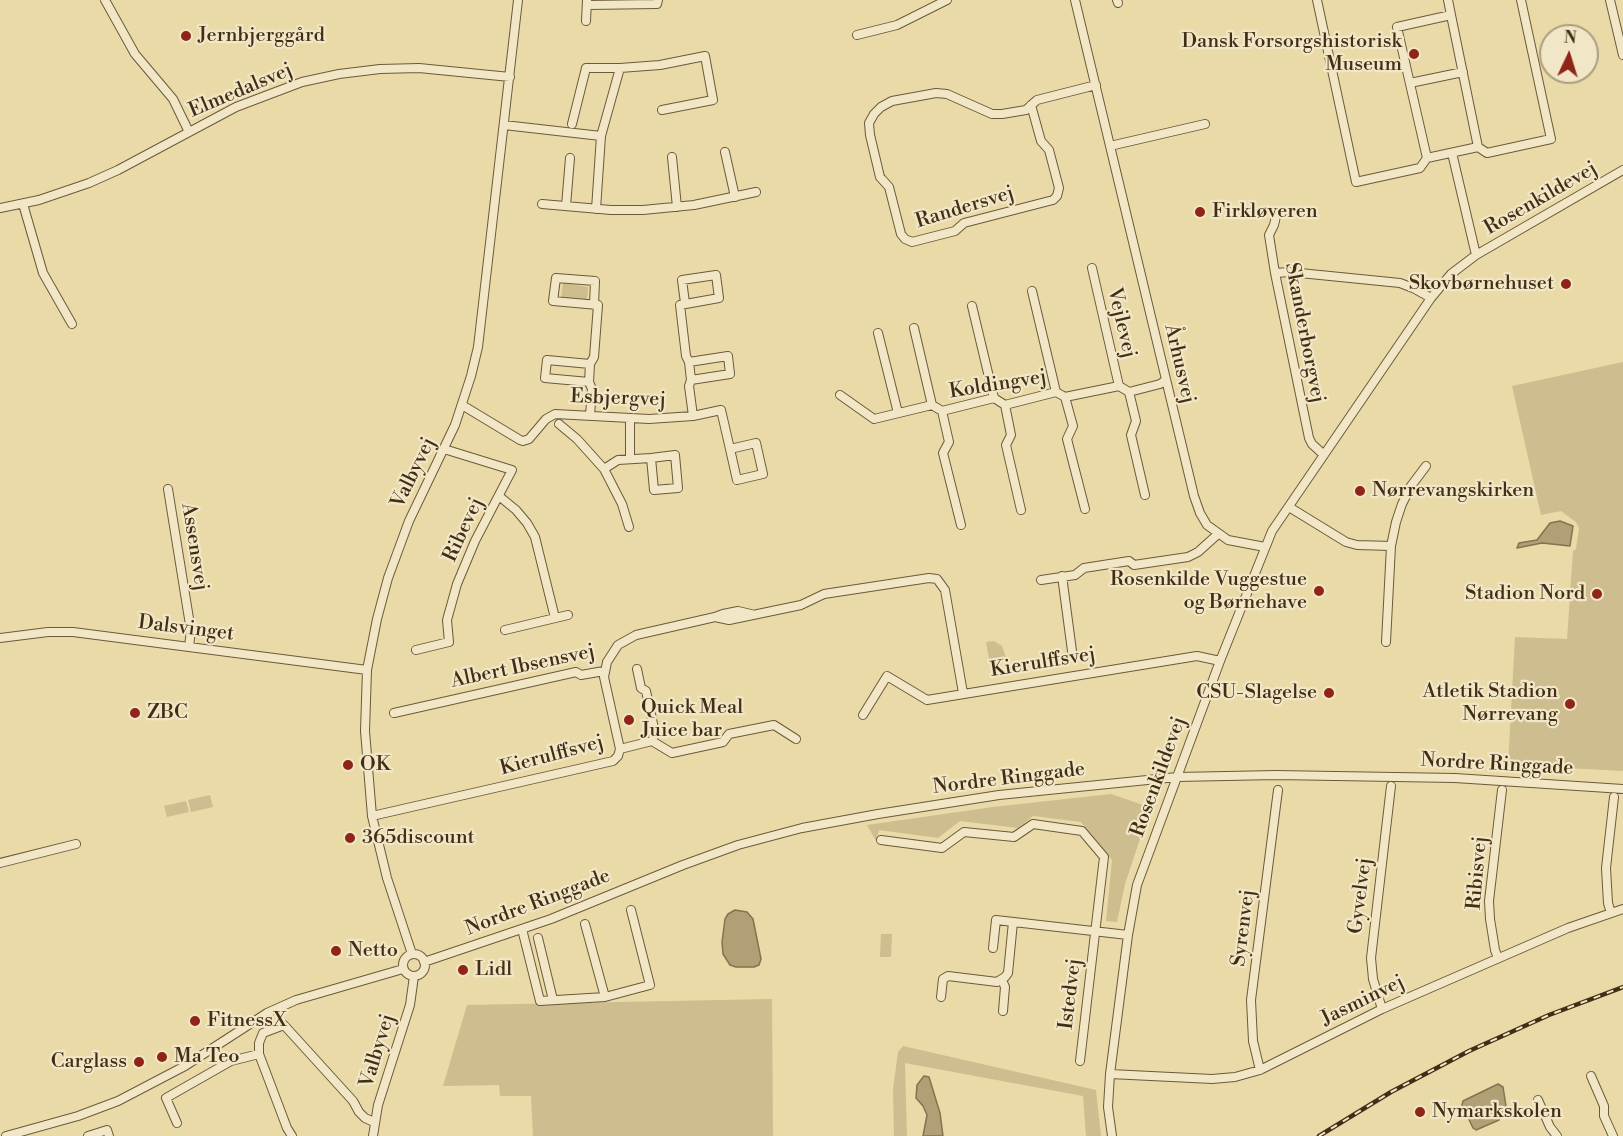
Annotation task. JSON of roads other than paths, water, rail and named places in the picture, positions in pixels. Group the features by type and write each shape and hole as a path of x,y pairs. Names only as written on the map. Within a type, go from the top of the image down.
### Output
{"street":[{"path":"105,0 135,54 173,99 189,132"},
{"name":"Valbyvej","path":"412,954 387,878 372,816 365,732 368,670 377,619 388,578 409,521 444,449 462,405 476,357 483,315 518,0"},
{"path":"586,21 587,3 657,4 658,0"},
{"path":"856,35 897,25 945,0"},
{"name":"Århusvej","path":"1075,0 1194,496 1207,525 1218,534"},
{"path":"1317,0 1356,182 1420,168 1427,158 1478,147"},
{"path":"1448,0 1478,147 1487,153 1551,139 1521,0"},
{"path":"1610,0 1623,55"},
{"path":"1427,158 1397,27 1451,15"},
{"path":"572,124 586,68 660,65 705,56 713,100 662,110"},
{"name":"Elmedalsvej","path":"0,208 54,196 89,183 237,106 302,82 339,74 381,69 419,68 510,77"},
{"path":"596,209 601,136 620,68"},
{"path":"1410,83 1463,72"},
{"name":"Randersvej","path":"1031,105 1041,141 1049,150 1059,188 1057,196 1053,200 964,223 955,231 912,242 905,239 901,234 889,187 880,177 870,135 869,123 874,114 892,101 936,93 947,94 992,114 1002,114 1026,110 1031,105 1037,100 1096,85"},
{"path":"1110,146 1205,124"},
{"path":"504,125 601,136"},
{"path":"725,152 735,197"},
{"name":"Rosenkildevej","path":"1452,153 1471,242 1476,255"},
{"path":"672,157 677,207"},
{"path":"566,206 570,158"},
{"name":"Rosenkildevej","path":"1112,1136 1108,1107 1110,1074 1128,935 1137,885 1264,547 1431,298 1451,274 1476,255 1623,170"},
{"path":"542,204 643,210 677,207 756,192"},
{"path":"23,204 43,273 72,324"},
{"name":"Skanderborgvej","path":"1277,212 1269,235 1275,273 1309,438 1324,455"},
{"name":"Vejlevej","path":"1092,268 1119,386"},
{"path":"1275,273 1290,272 1400,283 1431,298"},
{"path":"685,303 682,280 716,275 719,298 680,305 686,356 689,362 693,416"},
{"path":"590,416 592,389 589,382 590,364 594,357 598,305 594,305 553,301 556,278 595,281 594,305"},
{"path":"1032,291 1056,392"},
{"path":"972,306 994,398"},
{"path":"914,328 932,405"},
{"path":"878,333 898,413"},
{"path":"689,362 728,356 730,374 691,380"},
{"path":"589,382 545,378 547,360 590,364"},
{"path":"1119,386 1129,392 1160,384 1166,380"},
{"name":"Koldingvej","path":"840,395 874,419 932,405 942,411 994,398 1005,405 1056,392 1065,397 1119,386"},
{"path":"1129,392 1136,422 1131,435 1145,495"},
{"path":"1065,397 1073,426 1067,439 1084,509"},
{"name":"Esbjergvej","path":"462,405 519,440 529,439 551,415 630,419 693,416 722,410 730,448"},
{"path":"1005,405 1011,435 1006,445 1021,510"},
{"path":"942,411 949,442 944,453 961,525"},
{"path":"630,419 630,459"},
{"path":"559,424 578,439 604,469 622,504 629,527"},
{"path":"756,443 763,474 737,480 730,448 756,443"},
{"name":"Ribevej","path":"416,650 449,642 447,621 457,584 475,541 512,470 444,449"},
{"path":"604,469 618,460 675,455 678,488 654,490 651,458"},
{"path":"1386,642 1391,546 1396,522 1402,504 1426,466"},
{"name":"Assensvej","path":"168,489 191,631 189,646"},
{"path":"499,496 516,510 535,537 555,618"},
{"path":"1289,507 1346,542 1356,545 1391,546"},
{"path":"1041,580 1075,575 1084,568 1118,562 1129,561 1134,565 1188,557 1207,546 1218,534 1240,543 1264,547"},
{"path":"1062,576 1072,651"},
{"name":"Albert Ibsensvej","path":"394,713 576,672 581,675 604,671 618,645 636,635 715,617 729,620 801,605 824,594 929,578 937,579 945,590 963,693"},
{"path":"505,630 568,615"},
{"name":"Dalsvinget","path":"0,638 48,632 73,632 368,670"},
{"name":"Kierulffsvej","path":"863,715 887,676 927,700 1197,656 1220,661"},
{"path":"637,669 641,688 646,691 655,733 652,741 672,753 723,742 729,734 774,725 796,739"},
{"path":"604,671 620,749"},
{"name":"Kierulffsvej","path":"372,816 613,761 620,749 652,741"},
{"name":"Nordre Ringgade","path":"424,962 583,907 628,886 738,845 802,828 999,795 1177,777 1392,776 1623,789"},
{"name":"Gyvelvej","path":"1382,1009 1373,979 1371,952 1391,786"},
{"name":"Syrenvej","path":"1260,1070 1253,1041 1251,1000 1278,790"},
{"name":"Ribisvej","path":"1498,958 1490,919 1490,901 1502,790"},
{"path":"1611,913 1605,868 1614,797"},
{"name":"Istedvej","path":"881,840 942,848 964,832 1014,837 1033,824 1082,831 1104,858 1080,1061"},
{"path":"0,863 76,844"},
{"name":"Jasminvej","path":"1110,1074 1212,1079 1235,1077 1260,1070 1382,1009 1568,928 1623,909"},
{"path":"522,929 540,1001 605,997 650,985 631,910"},
{"path":"993,948 996,920 1128,935"},
{"path":"941,997 943,979 948,976 997,982 1002,980 1008,973 1013,922"},
{"path":"585,924 605,997"},
{"path":"537,938 553,1000"},
{"path":"412,954 419,956 424,962 423,972 414,976 408,974 404,969 404,960 412,954"},
{"path":"6,1136 78,1116 118,1101 185,1066 267,1013 296,1000 404,969"},
{"name":"Valbyvej","path":"373,1136 374,1122 410,1005 414,976"},
{"path":"1002,980 1005,987 1003,1011"},
{"path":"292,1136 286,1128 259,1054 259,1039 263,1033 284,1025 353,1101 358,1112 374,1122"},
{"path":"177,1123 166,1098 231,1061 259,1054"},
{"path":"1591,1076 1604,1106 1604,1116 1613,1136"},
{"path":"1538,1100 1550,1127 1557,1136"},
{"path":"88,1136 107,1130 109,1136"}],"railway":[{"path":"1319,1136 1391,1092 1469,1051 1549,1015 1623,987"}],"place":[{"name":"Jernbjerggård","path":"186,36"},
{"name":"Dansk Forsorgshistorisk Museum","path":"1414,54"},
{"name":"Firkløveren","path":"1200,212"},
{"name":"Skovbørnehuset","path":"1566,284"},
{"name":"Nørrevangskirken","path":"1360,491"},
{"name":"Rosenkilde Vuggestue og Børnehave","path":"1319,591"},
{"name":"Stadion Nord","path":"1597,594"},
{"name":"CSU-Slagelse","path":"1329,693"},
{"name":"Atletik Stadion Nørrevang","path":"1570,704"},
{"name":"ZBC","path":"135,713"},
{"name":"Quick Meal Juice bar","path":"629,720"},
{"name":"OK","path":"348,765"},
{"name":"365discount","path":"350,838"},
{"name":"Netto","path":"336,951"},
{"name":"Lidl","path":"463,970"},
{"name":"FitnessX","path":"195,1021"},
{"name":"Ma Teo","path":"162,1057"},
{"name":"Carglass","path":"139,1062"},
{"name":"Nymarkskolen","path":"1420,1112"}]}
